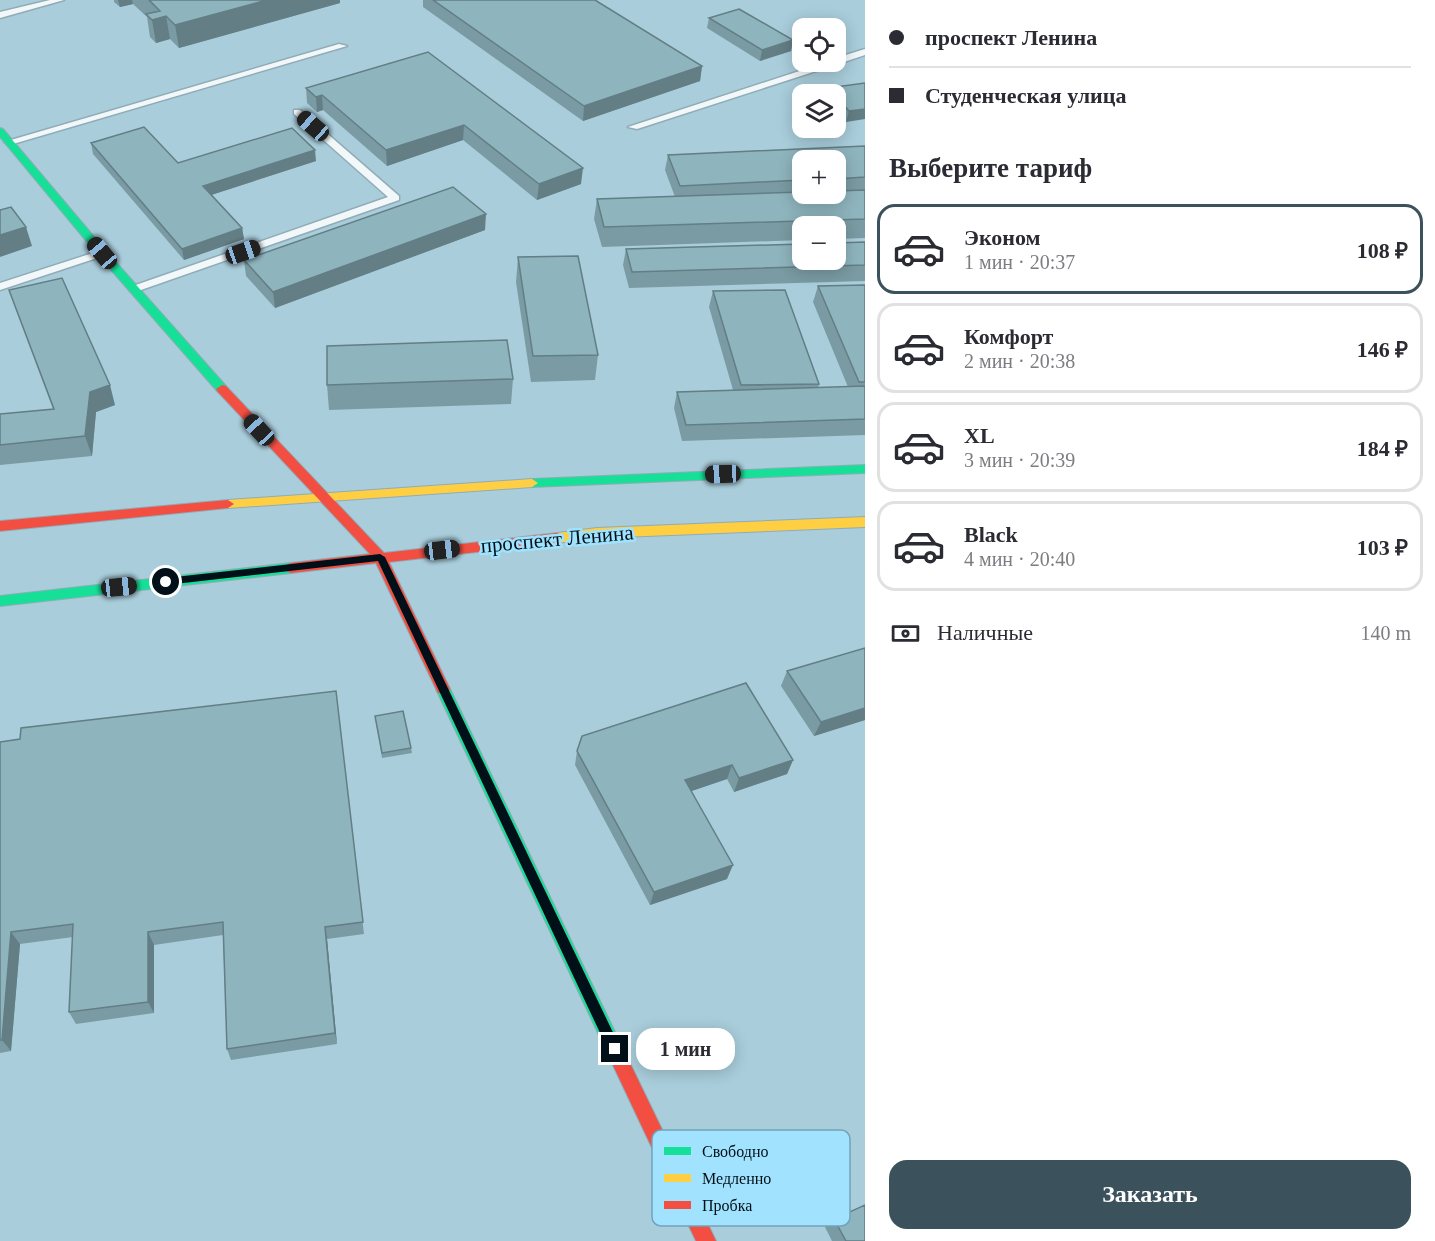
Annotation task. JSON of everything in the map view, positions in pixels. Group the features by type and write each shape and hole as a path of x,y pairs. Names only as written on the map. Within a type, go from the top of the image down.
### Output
{"main road":[{"path":"0,131 102,253 244,414 380,557 653,1130"},
{"path":"0,526 321,495 628,477 865,469"},
{"name":"проспект Ленина","path":"0,601 597,533 865,522"},
{"path":"699,1226 706,1241"}],"lane":[{"path":"0,15 60,0"},
{"path":"9,142 342,46"},
{"path":"846,58 865,52"},
{"path":"633,127 801,72"},
{"path":"134,290 395,198 297,112"},
{"path":"0,287 102,253"}],"building":[{"path":"149,0 267,0 175,25 166,16 152,20 146,14 160,11"},
{"path":"433,0 595,0 702,66 584,106"},
{"path":"739,9 792,40 762,50 709,18"},
{"path":"428,52 583,168 539,184 464,125 386,150 322,95 316,97 306,88"},
{"path":"865,83 865,109 849,111 846,108 846,86"},
{"path":"144,127 178,163 292,128 315,150 203,186 242,228 182,249 91,143"},
{"path":"865,146 865,177 846,178 846,150 792,150 792,180 680,186 668,155"},
{"path":"453,187 486,214 273,292 244,260"},
{"path":"865,190 865,219 846,220 846,216 792,216 792,221 604,227 597,199 792,192 792,204 846,204 846,191"},
{"path":"11,207 26,227 0,235 0,210"},
{"path":"865,242 865,265 846,266 846,243"},
{"path":"792,244 792,267 632,272 626,249"},
{"path":"578,256 598,355 533,356 518,257"},
{"path":"62,278 110,385 90,392 85,436 0,445 0,414 54,409 9,290"},
{"path":"865,285 865,382 859,382 818,286"},
{"path":"785,290 819,384 741,385 713,291"},
{"path":"507,340 513,379 327,385 327,346"},
{"path":"865,386 865,419 686,425 677,392"},
{"path":"865,648 865,708 821,722 787,671"},
{"path":"746,683 793,760 739,778 732,765 685,780 733,865 654,892 577,751 582,736"},
{"path":"336,691 363,922 325,927 335,1033 227,1049 223,922 148,932 148,1002 69,1012 73,924 11,932 2,1040 0,1040 0,742 20,739 21,728"},
{"path":"403,711 411,748 382,753 375,716"},
{"path":"865,1205 865,1241 846,1241 838,1226 850,1226 850,1212"}],"traffic: fast":[{"path":"0,131 102,253 222,389"},
{"path":"532,483 865,469"},
{"path":"0,601 291,568"},
{"path":"443,689 620,1061"}],"traffic: slow":[{"path":"228,504 532,483"},
{"path":"557,538 597,533 865,522"}],"traffic: jam":[{"path":"222,389 380,557 443,689"},
{"path":"0,526 228,504"},
{"path":"291,568 557,538"},
{"path":"620,1061 653,1130"},
{"path":"699,1226 706,1241"}],"route":[{"path":"166,582 380,557 615,1049"}]}
